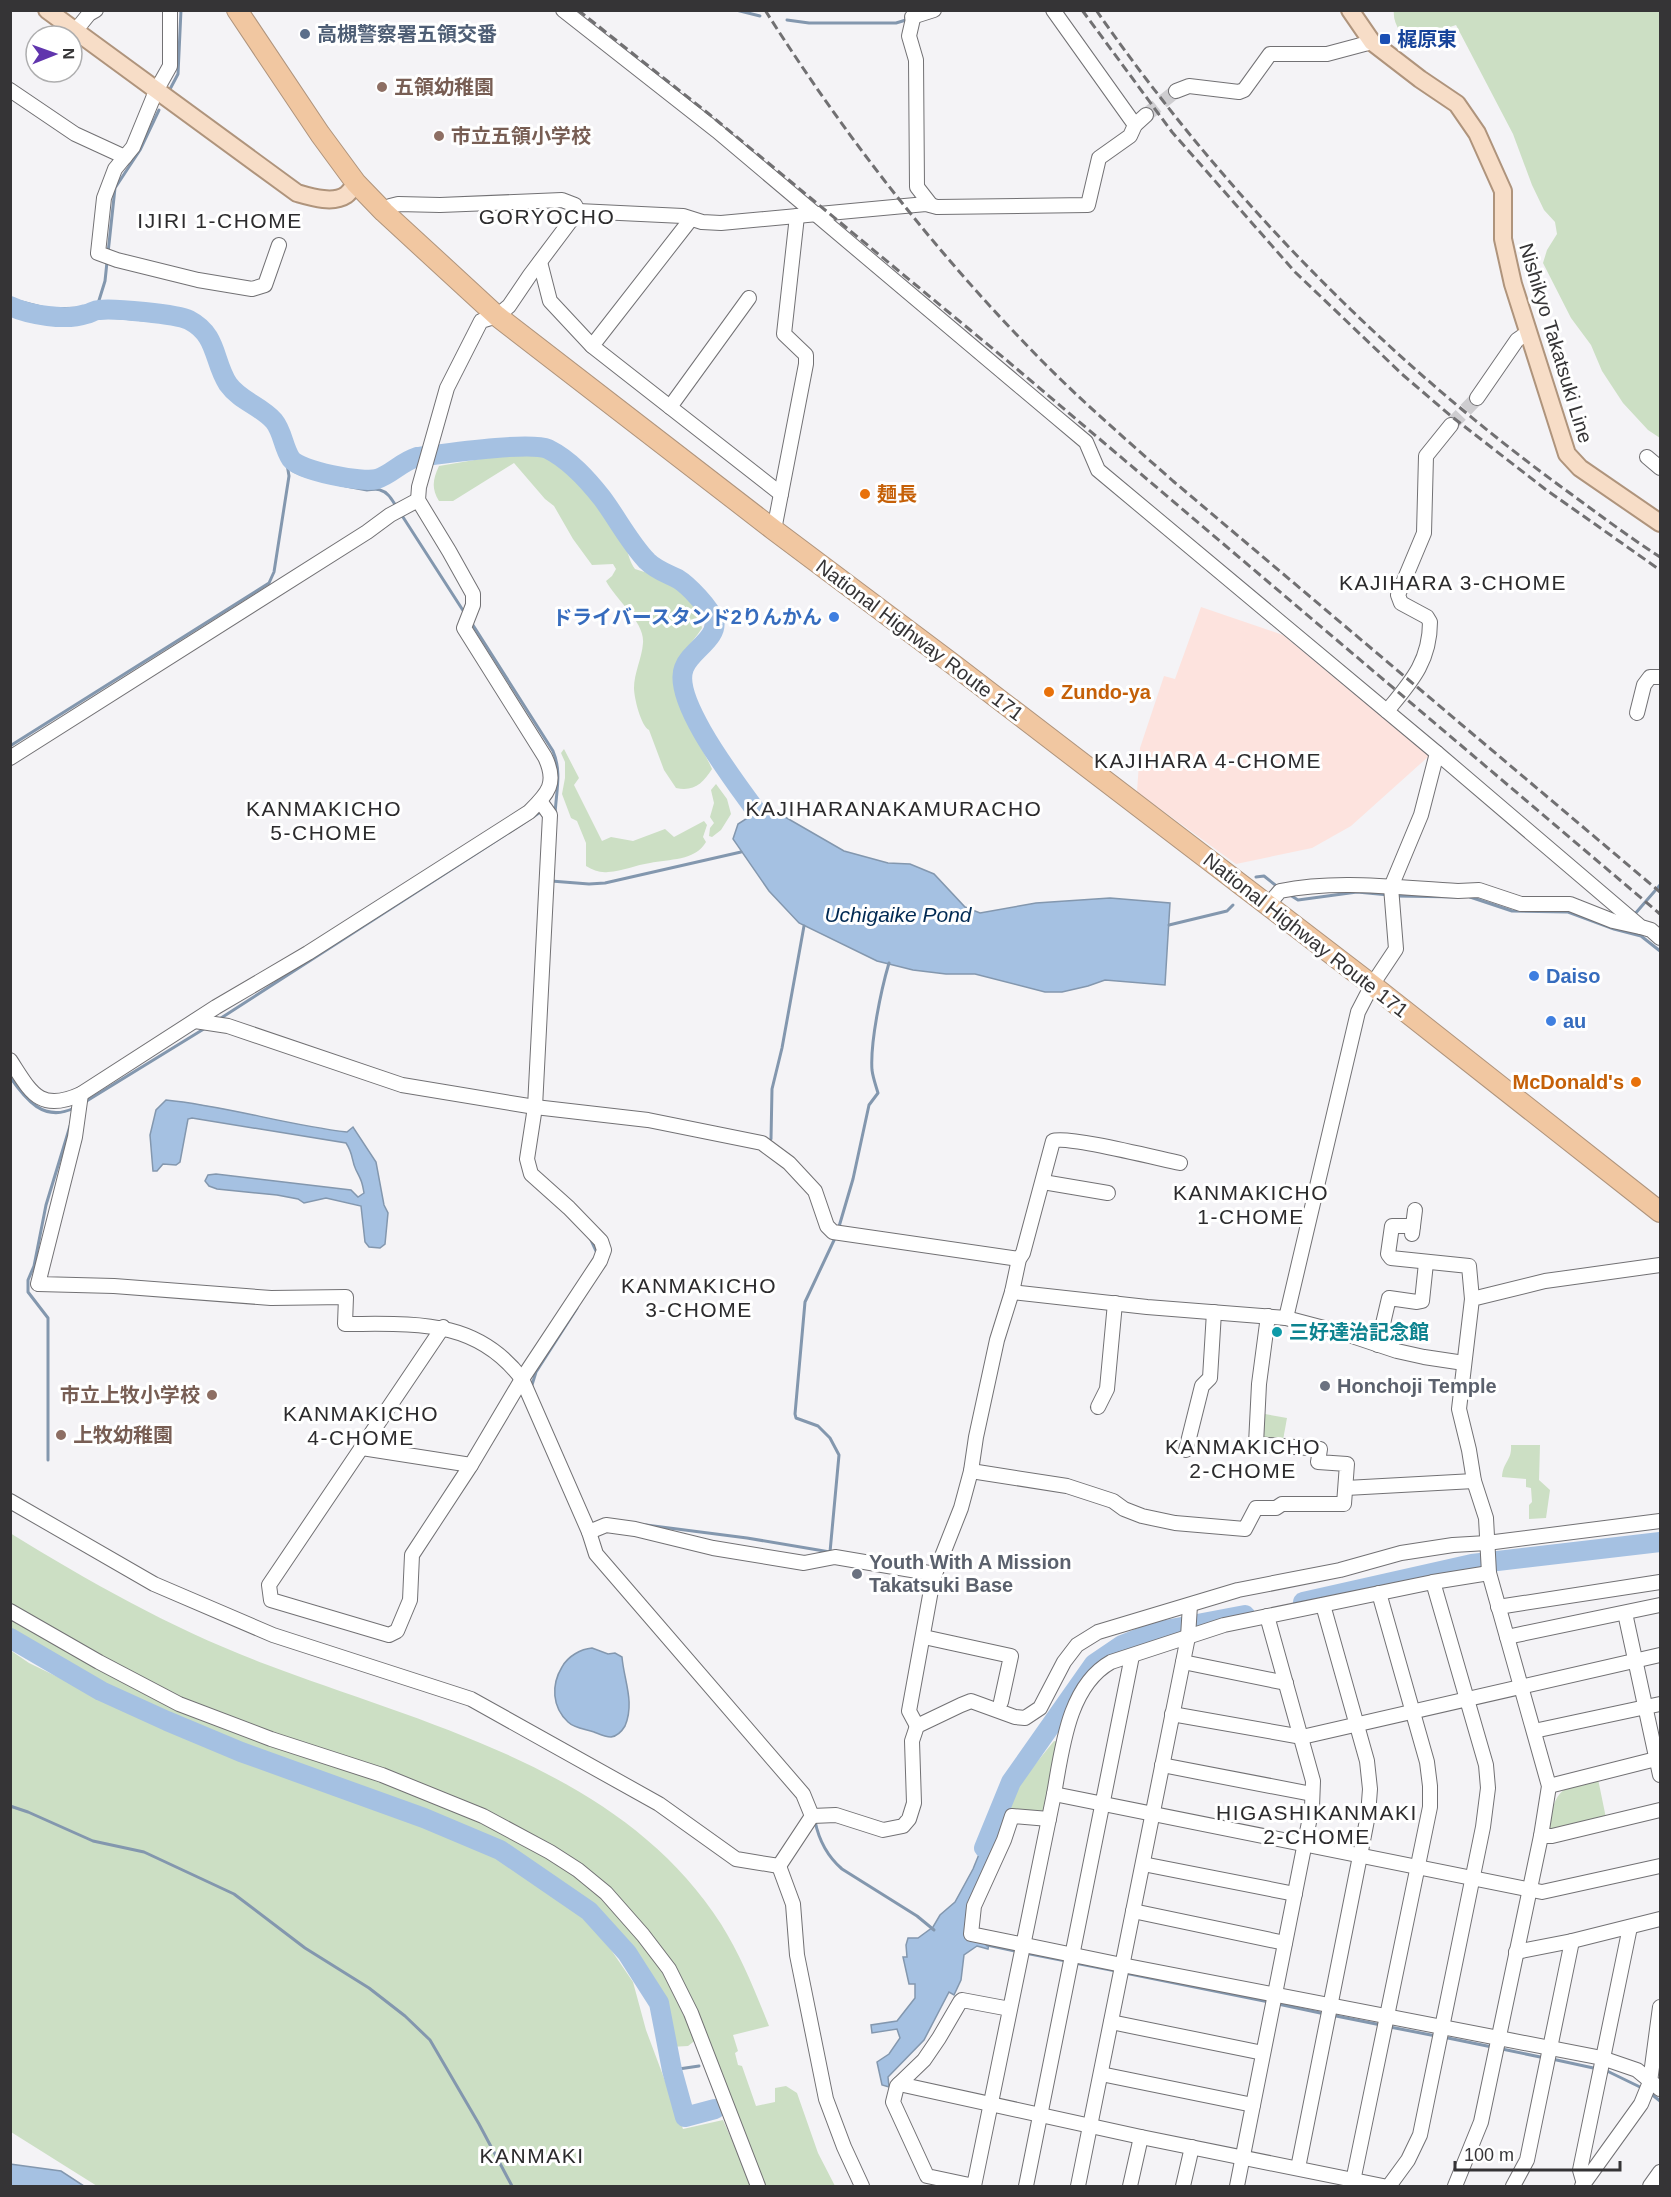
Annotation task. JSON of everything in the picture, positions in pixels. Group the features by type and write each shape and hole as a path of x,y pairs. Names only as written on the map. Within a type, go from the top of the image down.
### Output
{"highway":[{"name":"National Highway Route 171","path":"237,10 320,134 356,183 496,316 774,530 964,672 1279,895 1372,985 1660,1212"}],"main road":[{"path":"47,10 67,24"},
{"name":"Nishikyo Takatsuki Line","path":"1350,10 1372,42 1457,104 1477,133 1503,191 1503,239 1527,333 1567,454 1580,468 1660,523"},
{"path":"84,36 297,193 316,198 336,199 346,195 356,183"}],"street":[{"path":"81,24 89,14 96,10"},
{"path":"170,10 170,66 156,91 133,147 115,169 104,198 98,253 198,280 252,290 265,285 279,245"},
{"path":"563,10 717,131 1086,442 1098,470 1437,753 1630,923"},
{"path":"931,205 916,187 916,60 909,36 914,14 934,10"},
{"path":"1053,10 1136,125"},
{"path":"1176,91 1180,88 1196,87 1239,92 1244,90 1270,54 1327,54 1372,42"},
{"path":"10,90 75,134 125,157"},
{"path":"578,212 683,216 702,222 722,223 882,209 903,205 937,207 1088,205 1097,162 1130,136 1136,125 1146,115"},
{"path":"384,212 398,204 440,205 562,200 575,205 578,212"},
{"path":"10,1060 31,1092 40,1098 59,1102 81,1094 529,812 549,789 551,782 549,765 464,628 473,605 473,594 418,500 447,388 481,321 496,316 509,306 578,212"},
{"path":"774,530 806,364 806,355 783,334 797,216"},
{"path":"592,346 691,219"},
{"path":"540,262 550,301 592,346 781,494"},
{"path":"670,407 749,298"},
{"path":"1477,398 1517,340 1527,333"},
{"path":"1387,711 1419,672 1423,659 1430,622 1427,617 1401,603 1398,595 1424,537 1425,456 1451,425"},
{"path":"1647,457 1660,468"},
{"path":"10,758 367,532 397,510 418,500"},
{"path":"1637,713 1644,685 1650,677 1660,677"},
{"path":"1286,1318 1358,1012 1372,985 1396,949 1391,887 1421,815 1437,753"},
{"path":"443,1327 269,1585 271,1600 388,1635 397,1631 410,1600 412,1555 471,1465 522,1379 600,1261 604,1250 601,1241 531,1174 527,1159 535,1107 550,815 540,801"},
{"path":"1279,895 1359,885 1458,891 1474,889 1521,904 1570,904 1651,930 1660,938"},
{"path":"195,1021 228,1026 402,1085 535,1107 648,1120 762,1143 789,1163 815,1191 827,1226 833,1232 1019,1259"},
{"path":"81,1094 75,1137 62,1179 38,1284 114,1286 271,1298 346,1297 345,1324 443,1327 493,1348 509,1362 522,1379 589,1532 596,1554 803,1794 812,1816"},
{"path":"917,1726 909,1711 934,1574 961,1508 971,1471 997,1340 1053,1142 1057,1139 1180,1163"},
{"path":"1043,1182 1108,1193"},
{"path":"1415,1210 1412,1230 1392,1226 1388,1254 1391,1258 1469,1266 1472,1299 1459,1409 1474,1481 1486,1518 1489,1574 1549,1786 1541,1836 1481,2122 1455,2187"},
{"path":"1378,1344 1389,1298 1422,1301 1426,1263"},
{"path":"1472,1299 1545,1281 1660,1265"},
{"path":"1012,1292 1286,1318 1424,1357 1464,1363"},
{"path":"1098,1407 1107,1389 1114,1303"},
{"path":"1186,1449 1202,1386 1210,1378 1214,1312"},
{"path":"971,1471 1067,1486 1113,1501 1124,1509 1142,1516 1175,1523 1229,1529 1245,1529 1256,1508 1276,1508 1282,1504 1344,1504 1347,1464 1318,1462 1320,1449 1256,1444 1259,1384 1268,1316"},
{"path":"1343,1333 1347,1319"},
{"path":"362,1448 471,1465"},
{"path":"1346,1488 1474,1481"},
{"path":"10,1501 165,1589 273,1635 471,1699 659,1804 736,1859 779,1866"},
{"path":"812,1816 836,1815 884,1830 903,1826 909,1819 914,1803 912,1741 917,1726 971,1701 1015,1717 1025,1718 1040,1708 1064,1662 1077,1645 1098,1632 1238,1590 1340,1570 1401,1553 1660,1521"},
{"path":"589,1532 606,1525 635,1529 713,1548 804,1563 835,1557 934,1574"},
{"path":"1010,2009 962,2000 924,2060 897,2086 894,2102 927,2176 974,2186 1054,1794 1065,1731 1082,1693 1097,1670 1111,1662 1224,1625 1433,1582 1489,1574"},
{"path":"1389,2187 1408,2160 1420,2135 1483,1827 1488,1788 1486,1765 1433,1582"},
{"path":"1498,1607 1660,1582"},
{"path":"1353,2183 1430,1807 1427,1762 1379,1593"},
{"path":"1078,2187 1188,1637 1191,1605"},
{"path":"1298,2169 1368,1815 1370,1789 1367,1761 1323,1605"},
{"path":"1507,1637 1660,1605"},
{"path":"10,1611 179,1704 271,1739 382,1775 483,1816 550,1852 578,1870 606,1893 669,1969 691,2013 758,2187"},
{"path":"1625,1613 1645,1708 1659,1758 1660,1775"},
{"path":"1237,2187 1305,1845 1313,1781 1266,1616"},
{"path":"924,1637 1011,1656 1000,1702"},
{"path":"1172,1714 1302,1737 1660,1655"},
{"path":"1026,2187 1132,1656"},
{"path":"1183,1662 1286,1683"},
{"path":"1534,1731 1660,1704"},
{"path":"1549,1786 1659,1758"},
{"path":"1162,1765 1312,1794"},
{"path":"1054,1794 1542,1892 1660,1866"},
{"path":"1541,1836 1552,1836 1660,1810"},
{"path":"779,1866 812,1816"},
{"path":"1049,1819 1012,1816 1004,1840 974,1906 972,1934 1602,2058 1637,2070 1655,2085"},
{"path":"1143,1864 1295,1894"},
{"path":"779,1866 793,1904 797,1955 826,2099 862,2187"},
{"path":"1133,1911 1285,1942"},
{"path":"1516,1952 1660,1919"},
{"path":"1583,2185 1580,2170 1630,1927"},
{"path":"1513,2187 1527,2160 1572,1941"},
{"path":"1583,2185 1655,2085 1660,2007"},
{"path":"1111,2022 1263,2053"},
{"path":"1101,2074 1254,2105"},
{"path":"899,2084 1244,2157 1353,2183 1383,2187"},
{"path":"1130,2187 1141,2137"},
{"path":"1183,2187 1192,2147"},
{"path":"1650,2187 1660,2172"}],"shaded area":[{"path":"1201,607 1283,635 1429,756 1351,826 1312,848 1236,864 1137,792 1140,748 1164,676 1175,679"}],"green space":[{"path":"1394,10 1660,11 1660,438 1648,430 1623,403 1602,371 1591,345 1571,318 1543,263 1547,250 1557,234 1555,222 1544,210 1513,134 1456,25 1432,33 1413,46 1396,25"},
{"path":"537,451 552,459 577,481 612,524 635,569 657,577 678,589 694,606 702,628 683,655 678,670 677,685 684,714 712,769 693,787 676,788 664,770 649,730 641,718 634,688 643,643 642,635 635,619 606,581 616,569 613,564 592,565 573,539 554,506 545,499 514,463 453,501 439,501 436,496 434,484 439,466"},
{"path":"564,749 579,778 574,785 602,841 611,837 633,841 665,829 674,837 704,821 707,825 703,837 706,842 695,853 681,858 608,872 597,871 586,866 586,843 577,821 571,818 562,794 565,762 561,753"},
{"path":"716,784 727,799 731,814 721,830 712,837 709,836 710,828 714,823 710,817 714,803 711,790"},
{"path":"1265,1414 1287,1418 1283,1440 1262,1437"},
{"path":"1511,1445 1540,1445 1539,1480 1550,1490 1546,1518 1529,1519 1529,1505 1532,1502 1531,1488 1526,1487 1526,1479 1502,1477"},
{"path":"10,1533 71,1570 166,1621 232,1651 454,1732 516,1759 576,1790 631,1827 680,1871 728,1936 769,2026 733,2035 738,2051 735,2053 738,2065 742,2066 756,2106 775,2102 775,2088 786,2086 797,2093 818,2153 835,2186 763,2186 692,2001 570,1858 206,1710 122,1670 11,1607"},
{"path":"10,1615 92,1666 168,1702 409,1790 497,1828 582,1878 627,1921 656,1956 697,2039 688,2046 670,2047 664,2006 654,1986 633,1956 591,1906 537,1866 457,1825 242,1750 153,1712 66,1668 11,1634"},
{"path":"10,1650 29,1663 134,1714 271,1771 436,1830 497,1858 590,1919 633,1982 646,2030 683,2129 723,2120 752,2186 97,2186 11,2132"},
{"path":"1054,1741 1059,1742 1046,1812 1041,1817 1007,1811 1015,1789"},
{"path":"1598,1779 1606,1818 1549,1831 1553,1808 1560,1794 1570,1786"}],"water":[{"name":"Uchigaike Pond","path":"766,806 844,851 888,863 910,864 934,874 965,907 980,913 1036,903 1110,898 1170,903 1165,985 1105,980 1062,992 1045,992 975,974 946,974 913,970 877,961 799,923 769,891 733,839 738,824"},
{"path":"166,1100 324,1129 347,1132 353,1127 376,1162 384,1205 388,1213 385,1244 380,1248 369,1247 365,1242 361,1206 326,1198 304,1203 298,1199 277,1195 217,1189 209,1186 205,1181 208,1175 216,1174 351,1190 358,1197 364,1193 363,1186 346,1143 192,1118 188,1119 180,1162 176,1165 163,1164 157,1171 153,1171 150,1135 156,1110"},
{"path":"592,1648 608,1654 615,1653 622,1657 629,1700 628,1717 620,1733 611,1737 570,1724 556,1703 556,1681 565,1663 575,1654"},
{"path":"991,1825 1002,1825 968,1907 966,1935 989,1943 988,1949 977,1946 964,1955 961,1980 954,1995 949,1992 924,2040 888,2077 889,2087 882,2085 877,2062 889,2054 900,2038 897,2029 872,2033 871,2025 897,2021 915,1998 915,1984 909,1984 903,1957 907,1957 908,1938 918,1938 933,1927 940,1915 955,1902 973,1869"},
{"path":"10,2164 61,2171 84,2186 11,2186"}],"waterway":[{"path":"168,93 178,74 181,10"},
{"path":"736,10 760,16"},
{"path":"787,20 809,23 896,23 906,20"},
{"path":"108,253 115,188 140,150 159,110"},
{"path":"96,310 105,281 107,262"},
{"path":"10,299 49,309 83,308"},
{"path":"10,306 58,317 78,316 96,310 106,310 159,314 189,320 205,333 214,349 223,375 233,390 274,421 291,459 318,472 369,480 382,477 417,457 523,446 548,449 556,453 578,470 596,491 647,561 682,582 712,615 714,620 712,633 684,668 683,682 687,700 721,762 756,811"},
{"path":"109,317 179,323 191,330 205,346 219,382 241,406 269,426 284,460 292,470 339,485 367,490 378,489 388,494 396,506"},
{"path":"10,746 269,583 274,572 289,476 287,464"},
{"path":"401,514 464,612"},
{"path":"471,622 553,751 558,774 555,815"},
{"path":"218,1020 542,811"},
{"path":"551,881 605,883 741,852"},
{"path":"1256,877 1264,876 1279,888"},
{"path":"1634,915 1660,885"},
{"path":"1290,895 1298,900 1357,892 1389,895"},
{"path":"1396,896 1458,897"},
{"path":"1470,897 1512,911 1568,912 1641,936 1660,951"},
{"path":"1169,925 1227,911 1233,905"},
{"path":"771,1139 772,1089 782,1048 804,926"},
{"path":"838,1230 853,1179 869,1105 878,1093 872,1070 874,1031 889,963"},
{"path":"85,1102 207,1027"},
{"path":"10,1077 29,1100 45,1111 63,1112 74,1108"},
{"path":"48,1460 48,1318 28,1292 28,1280 34,1266 46,1205 70,1126"},
{"path":"646,1525 747,1538 830,1552 839,1455 830,1438 818,1426 796,1418 795,1414 805,1302 836,1236"},
{"path":"591,1240 597,1253"},
{"path":"531,1388 536,1372 577,1308"},
{"path":"1303,1602 1472,1564 1660,1542"},
{"path":"984,1848 1011,1782 1094,1664 1122,1645 1155,1632 1245,1615"},
{"path":"10,1638 101,1691 167,1721 241,1752 424,1818 500,1850 589,1911 627,1953 659,2003 672,2070 685,2117 715,2109"},
{"path":"10,1806 93,1841 144,1852 234,1894 305,1948 369,1988 405,2016 430,2040 512,2186"},
{"path":"815,1821 824,1848 842,1869 917,1916 934,1930"},
{"path":"987,1945 1019,1952"},
{"path":"1025,1953 1066,1961"},
{"path":"1075,1963 1116,1971"},
{"path":"1125,1973 1269,2002"},
{"path":"1278,2004 1325,2014"},
{"path":"1331,2015 1381,2025"},
{"path":"1390,2027 1436,2036"},
{"path":"1443,2037 1492,2047"},
{"path":"1502,2049 1545,2058"},
{"path":"1552,2059 1598,2069"},
{"path":"672,2070 699,2066"},
{"path":"1605,2070 1642,2088"},
{"path":"1650,2093 1660,2101"}],"tunnel":[{"path":"1146,115 1176,91"},
{"path":"1451,425 1477,398"}],"railway":[{"path":"578,10 709,114 1004,358 1660,914"},
{"path":"765,10 828,104 896,195 968,282 1046,365 1173,481 1660,892"},
{"path":"1082,10 1172,132 1295,272 1403,375 1451,416 1545,489 1660,570"},
{"path":"1096,10 1145,78 1197,143 1308,268 1430,382 1494,435 1560,486 1660,557"}],"place":[{"name":"高槻警察署五領交番","path":"305,34"},
{"name":"梶原東","path":"1385,39"},
{"name":"五領幼稚園","path":"382,87"},
{"name":"市立五領小学校","path":"439,136"},
{"name":"麺長","path":"865,494"},
{"name":"ドライバースタンド2りんかん","path":"834,617"},
{"name":"Zundo-ya","path":"1049,692"},
{"name":"Daiso","path":"1534,976"},
{"name":"au","path":"1551,1021"},
{"name":"McDonald's","path":"1636,1082"},
{"name":"三好達治記念館","path":"1277,1332"},
{"name":"Honchoji Temple","path":"1325,1386"},
{"name":"市立上牧小学校","path":"212,1395"},
{"name":"上牧幼稚園","path":"61,1435"},
{"name":"Youth With A Mission Takatsuki Base","path":"857,1574"}],"district":[{"name":"GORYOCHO","path":"547,216"},
{"name":"IJIRI 1-CHOME","path":"220,220"},
{"name":"KAJIHARA 3-CHOME","path":"1453,582"},
{"name":"KAJIHARA 4-CHOME","path":"1208,760"},
{"name":"KAJIHARANAKAMURACHO","path":"894,808"},
{"name":"KANMAKICHO 5-CHOME","path":"324,820"},
{"name":"KANMAKICHO 1-CHOME","path":"1251,1204"},
{"name":"KANMAKICHO 3-CHOME","path":"699,1297"},
{"name":"KANMAKICHO 4-CHOME","path":"361,1425"},
{"name":"KANMAKICHO 2-CHOME","path":"1243,1458"},
{"name":"HIGASHIKANMAKI 2-CHOME","path":"1317,1824"},
{"name":"KANMAKI","path":"532,2155"}]}
